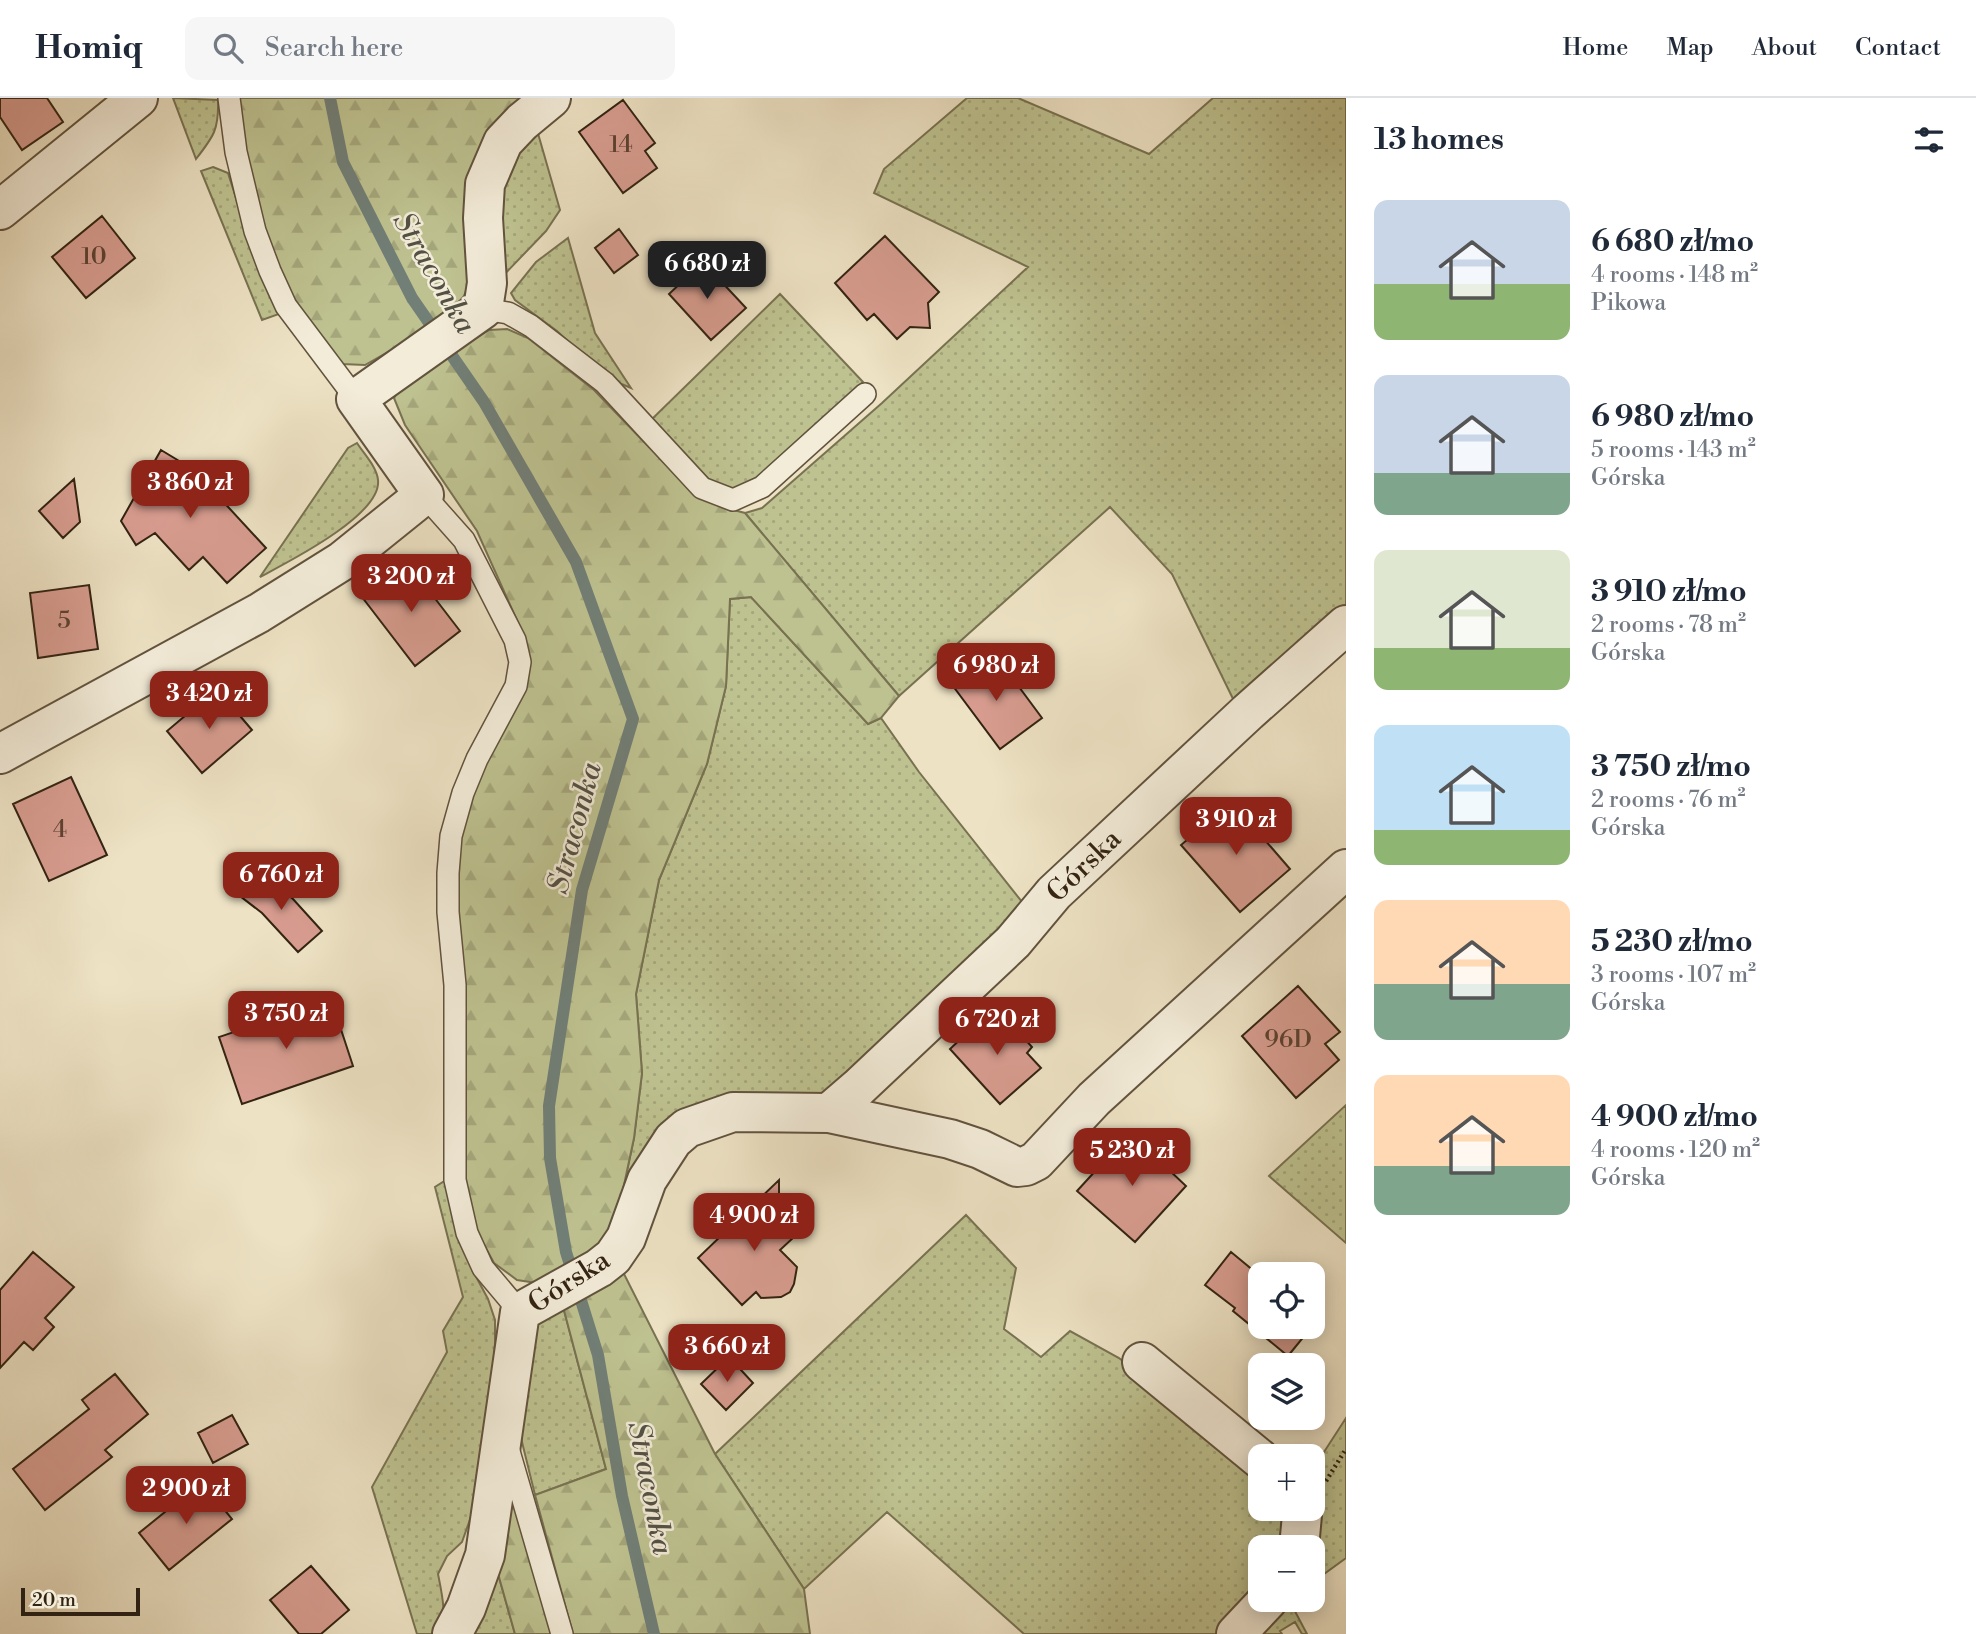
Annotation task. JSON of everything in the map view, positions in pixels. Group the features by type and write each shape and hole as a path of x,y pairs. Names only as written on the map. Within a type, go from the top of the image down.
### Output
{"street":[{"path":"0,210 138,98"},
{"path":"0,754 259,613 342,561 424,495 370,389 475,315 488,283 483,230 485,184 503,142 551,98"},
{"name":"Górska","path":"829,1113 1013,942 1054,893 1248,712 1346,625"},
{"name":"Górska","path":"452,1634 466,1608 485,1555 503,1430 534,1304 599,1268 613,1257 626,1238 647,1180 673,1140 687,1128 733,1112 829,1113 950,1139 980,1149 1017,1167 1026,1166 1036,1161 1094,1099 1346,869"},
{"path":"1142,1362 1248,1449"},
{"path":"1236,1634 1257,1612"}],"lane":[{"path":"229,98 236,152 255,231 286,306 370,389"},
{"path":"475,315 508,313 531,326 605,383 702,488 733,500 762,487 865,394"},
{"path":"424,495 464,540 515,640 520,662 516,686 477,759 463,793 451,836 448,912 456,985 455,1180 467,1233 484,1268 534,1304"},
{"path":"503,1430 562,1634"}],"path":[{"path":"1325,1478 1346,1449"}],"green space":[{"path":"173,98 218,100 218,118 214,132 196,159"},
{"path":"239,98 538,98 518,115 473,274 464,296 444,320 365,365 342,364 295,303 263,230 246,151"},
{"path":"967,98 1018,98 1149,154 1213,98 1346,98 1346,612 1238,709 1172,574 1110,507 899,696 745,513 762,508 882,403 1028,267 874,193 884,169"},
{"path":"535,123 560,210 546,231 500,279 495,186"},
{"path":"213,167 228,173 249,239 279,314 262,320 201,171"},
{"path":"568,238 595,333 631,388 607,378 557,331 515,300 511,293 536,262"},
{"path":"780,294 863,382 761,478 740,492 717,488 651,420"},
{"path":"507,329 528,338 594,390 695,495 722,507 745,513 899,696 881,718 868,724 751,597 730,599 726,686 707,764 659,880 636,994 642,1073 634,1138 614,1232 600,1255 543,1284 517,1280 494,1263 476,1230 462,1179 456,910 459,841 470,796 524,636 477,531 405,425 394,398 404,383 489,330"},
{"path":"357,443 373,465 378,480 375,494 365,508 331,536 260,577 348,448"},
{"path":"751,597 868,724 881,718 919,772 1026,907 821,1098 686,1109 667,1119 643,1150 614,1232 634,1138 642,1073 636,994 659,880 707,764 726,686 730,599"},
{"path":"1346,1105 1346,1243 1269,1176"},
{"path":"446,1180 473,1271 488,1299 495,1320 495,1344 483,1483 462,1542 447,1556 438,1574 443,1612 440,1634 417,1634 372,1487 447,1352 443,1331 463,1297 435,1187"},
{"path":"966,1215 1016,1268 1004,1329 1041,1357 1070,1331 1119,1358 1248,1461 1248,1521 1288,1521 1289,1535 1248,1535 1248,1606 1222,1634 1024,1634 887,1512 804,1589 715,1454"},
{"path":"622,1270 715,1454 804,1589 810,1634 573,1634 535,1495 606,1469 561,1299"},
{"path":"561,1299 606,1469 535,1495 521,1438 534,1326"},
{"path":"1346,1418 1346,1558 1325,1573 1325,1535 1313,1535 1313,1521 1325,1521 1325,1450"},
{"path":"514,1490 551,1634 515,1634 495,1563"},
{"path":"495,1563 515,1634 466,1634"},
{"path":"1267,1612 1295,1612 1307,1634 1302,1634 1295,1622 1280,1631 1282,1634 1246,1634"}],"building":[{"path":"0,98 47,98 63,122 22,150 0,117"},
{"path":"623,100 655,143 645,151 657,168 623,193 579,132"},
{"path":"102,216 135,258 86,298 52,257"},
{"path":"619,229 638,255 614,273 595,248"},
{"path":"885,236 939,292 928,303 930,328 910,327 897,339 874,314 867,320 835,283"},
{"path":"703,262 746,308 711,340 669,294"},
{"path":"161,450 194,470 266,548 227,583 203,557 189,570 155,533 136,545 121,521"},
{"path":"74,479 80,522 63,538 39,511"},
{"path":"407,562 460,631 415,666 362,597"},
{"path":"89,585 98,649 38,658 30,593"},
{"path":"981,660 996,681 1008,672 1042,718 1000,749 950,682"},
{"path":"217,689 252,730 202,773 167,731"},
{"path":"71,777 107,855 49,881 13,804"},
{"path":"1232,802 1290,869 1240,912 1181,845"},
{"path":"260,872 293,899 322,931 298,952 262,913 240,896"},
{"path":"1298,986 1340,1032 1325,1044 1339,1060 1296,1098 1242,1036"},
{"path":"331,999 353,1066 242,1104 219,1037"},
{"path":"987,1014 1002,1028 1009,1021 1032,1047 1027,1053 1041,1068 1000,1104 950,1049"},
{"path":"1130,1133 1186,1186 1135,1242 1077,1191"},
{"path":"779,1180 779,1221 794,1237 780,1250 797,1267 794,1284 790,1292 781,1297 761,1298 756,1292 742,1305 698,1258"},
{"path":"33,1252 74,1287 45,1318 54,1327 33,1350 24,1342 0,1368 0,1290"},
{"path":"1231,1252 1248,1266 1248,1323 1233,1311 1235,1308 1205,1285"},
{"path":"1267,1339 1302,1339 1290,1353 1284,1353"},
{"path":"729,1357 753,1383 726,1410 701,1384"},
{"path":"115,1374 148,1414 105,1450 112,1457 45,1510 13,1469 89,1409 82,1400"},
{"path":"232,1415 248,1444 213,1463 198,1433"},
{"path":"202,1482 232,1519 169,1570 139,1533"},
{"path":"311,1566 349,1610 321,1634 299,1634 270,1600"}],"waterway":[{"name":"Straconka","path":"330,98 343,162 412,298 484,402 576,562 633,719 582,890 549,1106 550,1158 566,1252 598,1355 622,1496 654,1634"}]}
